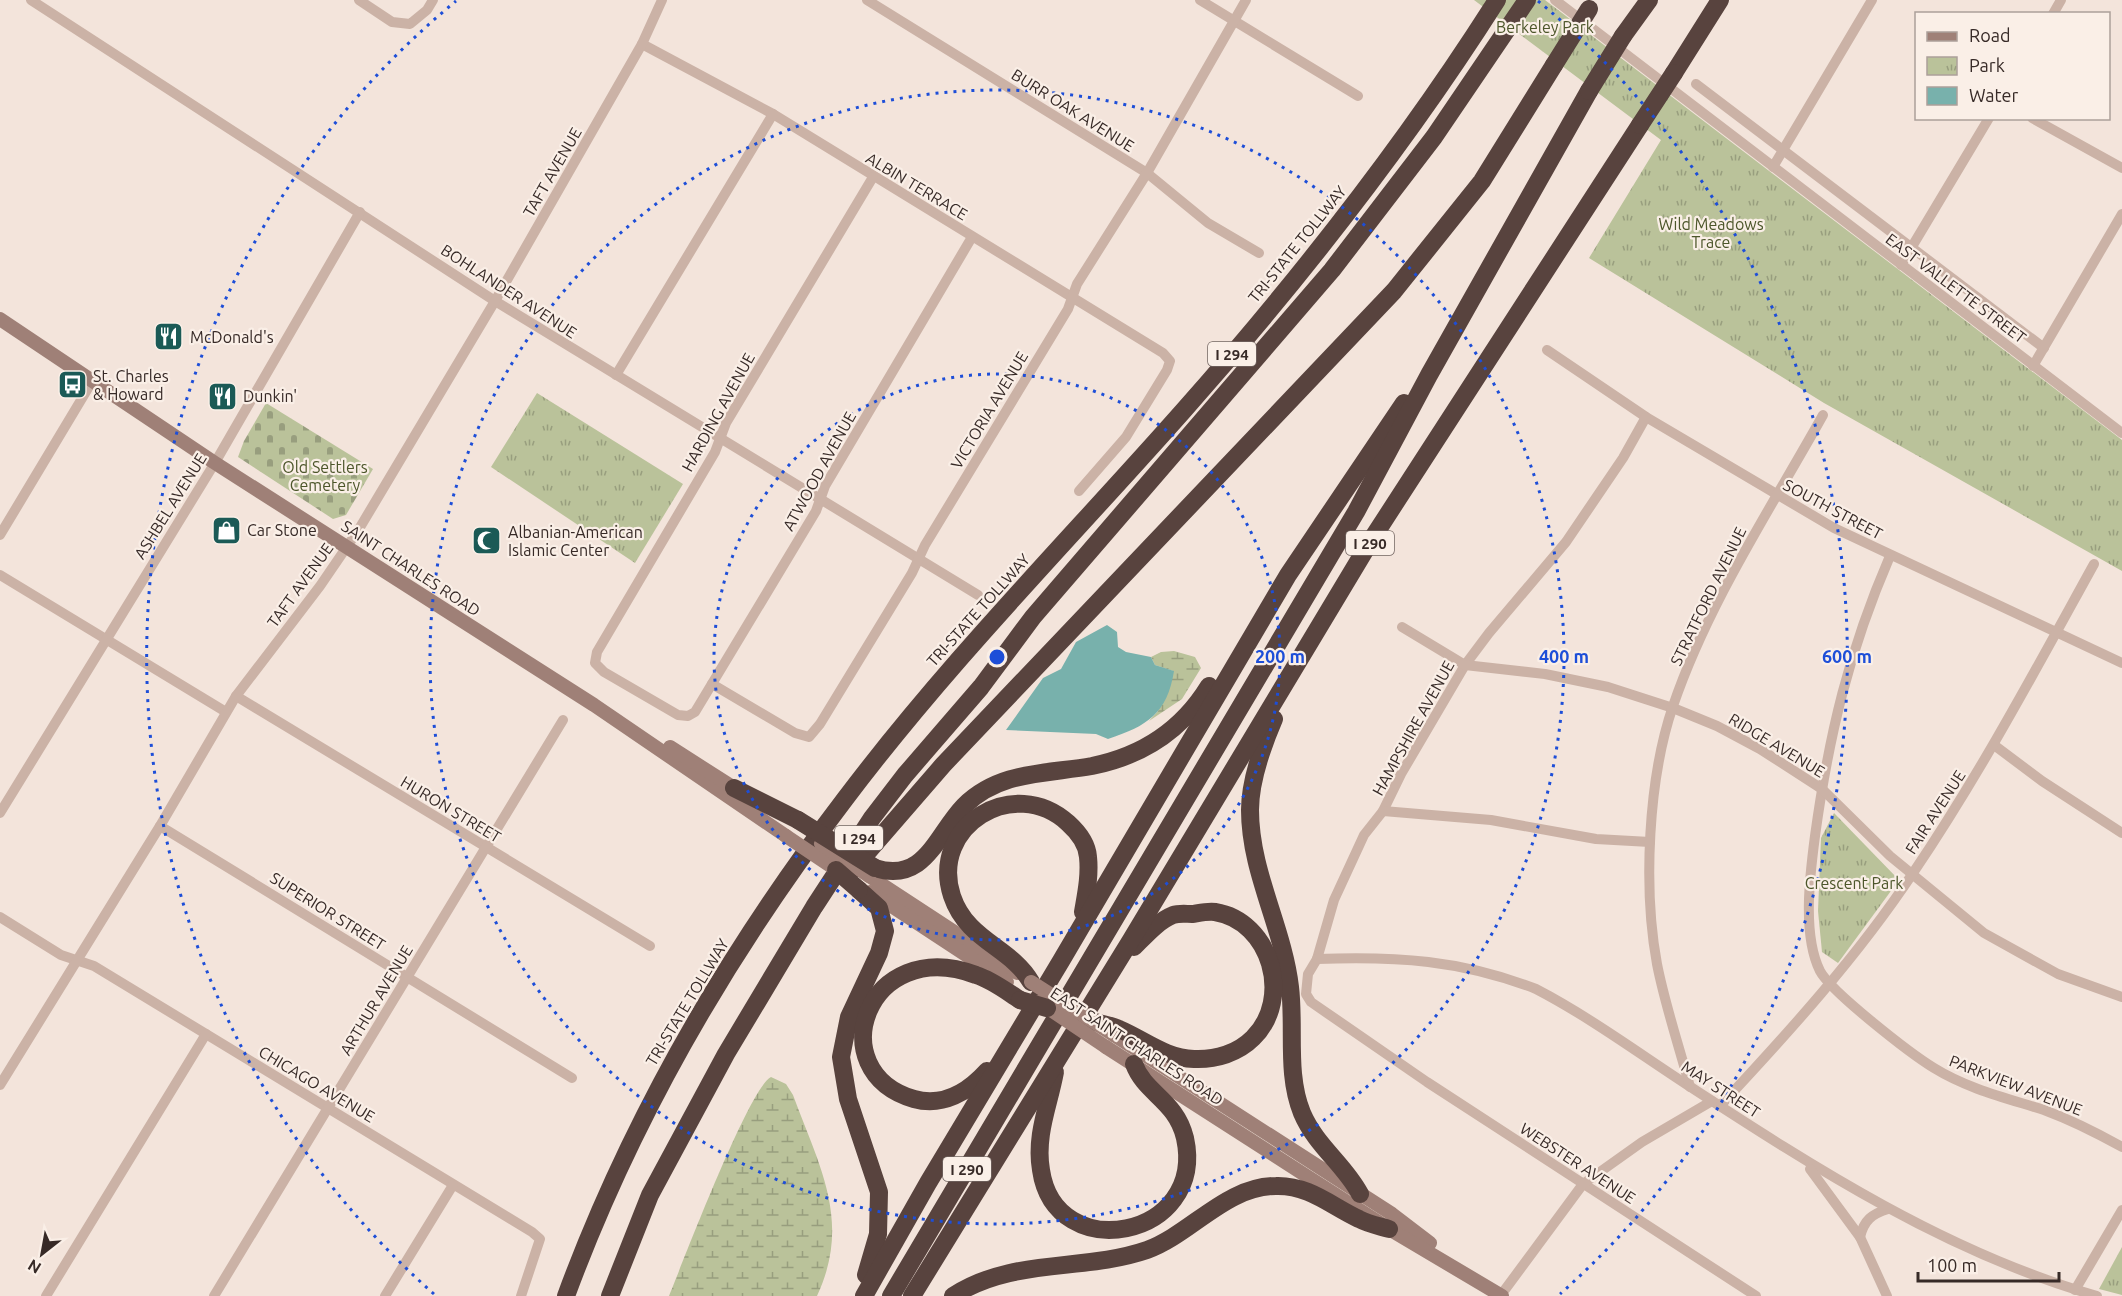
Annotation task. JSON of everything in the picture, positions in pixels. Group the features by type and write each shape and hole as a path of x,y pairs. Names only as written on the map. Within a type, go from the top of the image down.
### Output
{"highway":[{"name":"I 294","path":"610,1296 650,1195 726,1054 814,907 872,818 905,775 981,687 1033,617 1332,270 1415,164 1509,30 1527,0"},
{"path":"1625,32 1641,0"},
{"name":"I 290","path":"891,1296 1356,512 1429,375 1589,91 1625,32 1649,0"},
{"name":"I 290","path":"912,1296 1113,970 1370,542 1720,1"},
{"path":"814,907 877,844 943,765 1394,291 1482,181 1592,5"},
{"name":"TRI-STATE TOLLWAY","path":"566,1296 620,1162 692,1025 783,885 844,800 949,671 1185,409 1296,278 1385,163 1493,7"},
{"path":"864,1296 928,1182 1288,575 1399,408 1429,375"},
{"path":"836,870 866,880 917,864 965,805 993,784 1014,777 1117,760 1166,735 1193,710 1270,590 1288,575"},
{"path":"1311,641 1268,732 1252,786 1251,831 1261,878 1287,966 1297,1098 1311,1131 1330,1157 1354,1182 1360,1194"},
{"path":"734,788 866,880 879,908 885,931 879,952 849,1017 841,1058 848,1099 879,1192 880,1214 875,1251 856,1296"},
{"path":"1025,992 1023,968 985,942 957,908 950,882 950,858 954,845 968,825 983,813 1014,803 1050,810 1070,825 1084,843 1088,856 1088,890 1080,927"},
{"path":"1092,1021 1113,1037 1172,1056 1203,1059 1222,1056 1242,1047 1261,1029 1272,1008 1275,982 1264,948 1242,923 1214,912 1173,915 1149,932 1113,970"},
{"path":"1015,1037 996,1061 966,1091 944,1100 923,1101 904,1096 888,1086 875,1072 865,1051 863,1025 870,1004 884,987 897,978 916,971 946,968 976,974 1025,992 1047,1008"},
{"path":"1057,1060 1039,1140 1041,1173 1049,1194 1065,1213 1083,1225 1107,1231 1132,1229 1158,1215 1178,1191 1185,1170 1186,1145 1178,1119 1167,1103 1138,1077 1134,1064"},
{"path":"954,1296 980,1282 1017,1270 1144,1251 1172,1238 1235,1197 1274,1185 1298,1187 1361,1220 1389,1229"}],"main road":[{"name":"SAINT CHARLES ROAD","path":"0,319 215,463 594,705 793,828"},
{"name":"SAINT CHARLES ROAD","path":"594,705 678,751 734,788"},
{"path":"793,828 836,870"},
{"name":"EAST SAINT CHARLES ROAD","path":"866,880 1025,992 1092,1021"},
{"name":"EAST SAINT CHARLES ROAD","path":"1047,1008 1113,1037 1400,1220 1474,1278"},
{"name":"EAST SAINT CHARLES ROAD","path":"1113,1037 1134,1064 1389,1229 1501,1295"}],"street":[{"name":"BOHLANDER AVENUE","path":"31,0 495,301 978,595"},
{"path":"359,0 392,22 410,24 427,10 433,0"},
{"name":"TAFT AVENUE","path":"0,1085 160,826 236,696 320,586 346,547 495,301 642,44 662,0"},
{"name":"BURR OAK AVENUE","path":"867,0 1147,172 1208,223 1259,253"},
{"path":"1200,0 1358,96"},
{"name":"VICTORIA AVENUE","path":"712,684 795,733 809,737 820,724 1068,309 1070,297 1147,172 1246,0"},
{"name":"EAST VALLETTE STREET","path":"1554,0 2122,433"},
{"path":"1773,167 1872,0"},
{"name":"ALBIN TERRACE","path":"642,44 773,114 1163,353 1170,361 1126,437 1079,491"},
{"name":"EAST VALLETTE STREET","path":"1696,84 2044,348"},
{"path":"616,375 773,114"},
{"path":"1901,265 1988,120"},
{"path":"2036,120 2122,168"},
{"name":"HARDING AVENUE","path":"688,716 678,715 604,672 595,663 597,652 714,452 719,437 873,177"},
{"name":"ASHBEL AVENUE","path":"0,813 215,463 360,212"},
{"path":"2033,366 2122,214"},
{"name":"ATWOOD AVENUE","path":"688,716 695,712 816,511 820,499 972,237"},
{"name":"SOUTH STREET","path":"1547,350 1647,417 1778,497 1890,556 2122,663"},
{"path":"0,535 93,380"},
{"name":"STRATFORD AVENUE","path":"1690,1087 1657,965 1650,895 1650,842 1660,762 1673,708 1708,622 1823,415"},
{"name":"HAMPSHIRE AVENUE","path":"1386,1054 1311,1002 1306,994 1306,980 1317,958 1325,923 1338,891 1364,835 1383,811 1401,774 1465,665 1566,542 1605,486 1647,417"},
{"name":"PARKVIEW AVENUE","path":"1890,556 1847,669 1829,742 1812,858 1810,920 1820,970 1829,983 1896,1041 1935,1069 1983,1091 2072,1121 2122,1147"},
{"name":"FAIR AVENUE","path":"1501,1295 1583,1184 1642,1142 1716,1104 1780,1044 1912,875 1994,746 2094,564"},
{"path":"0,575 226,712"},
{"name":"RIDGE AVENUE","path":"1402,627 1465,665 1524,671 1587,682 1673,708 1718,726 1822,789 1912,875 1960,916 2006,947 2058,974 2122,996"},
{"name":"HURON STREET","path":"236,696 650,946"},
{"name":"ARTHUR AVENUE","path":"214,1296 563,720"},
{"path":"1994,746 2060,794 2122,833"},
{"path":"1383,811 1491,820 1596,839 1650,842"},
{"name":"SUPERIOR STREET","path":"160,826 572,1078"},
{"name":"CHICAGO AVENUE","path":"0,917 76,961 94,966 540,1239 521,1296"},
{"name":"MAY STREET","path":"1317,958 1418,959 1462,966 1512,980 1551,996 1802,1161 1888,1209 2005,1263 2080,1293 2097,1296"},
{"path":"46,1296 206,1034"},
{"name":"WEBSTER AVENUE","path":"1386,1054 1756,1296"},
{"path":"1802,1161 1823,1184 1860,1237 1887,1296"},
{"path":"385,1296 453,1185"},
{"path":"1860,1237 1862,1228 1872,1214 1888,1209"},
{"path":"2080,1293 2122,1210"}],"green space":[{"name":"Wild Meadows Trace","path":"1474,0 1545,0 2122,440 2122,571 1824,403 1589,258 1661,140"},
{"path":"537,393 683,484 635,563 491,467"},
{"name":"Old Settlers Cemetery","path":"266,403 373,469 346,515 333,519 238,457 244,441"},
{"path":"1174,651 1195,657 1201,668 1182,699 1149,721 1158,711 1173,671 1155,665 1151,657 1161,652"},
{"name":"Crescent Park","path":"1834,813 1899,880 1838,963 1822,952 1818,911 1821,838"},
{"path":"771,1077 786,1084 793,1095 813,1146 828,1194 832,1218 832,1243 827,1269 817,1296 669,1296 733,1142 761,1088"},
{"path":"2122,1247 2122,1295 2099,1289"}],"water":[{"path":"1107,625 1117,632 1118,647 1126,652 1151,657 1155,665 1174,671 1166,698 1153,716 1134,729 1108,739 1096,734 1006,730 1043,678 1061,669 1076,642"}],"place":[{"name":"McDonald's","path":"169,337"},
{"name":"St. Charles & Howard","path":"72,385"},
{"name":"Dunkin'","path":"222,396"},
{"name":"Car Stone","path":"226,530"},
{"name":"Albanian-American Islamic Center","path":"487,541"}],"park label":[{"name":"Berkeley Park","path":"1545,27"}]}
